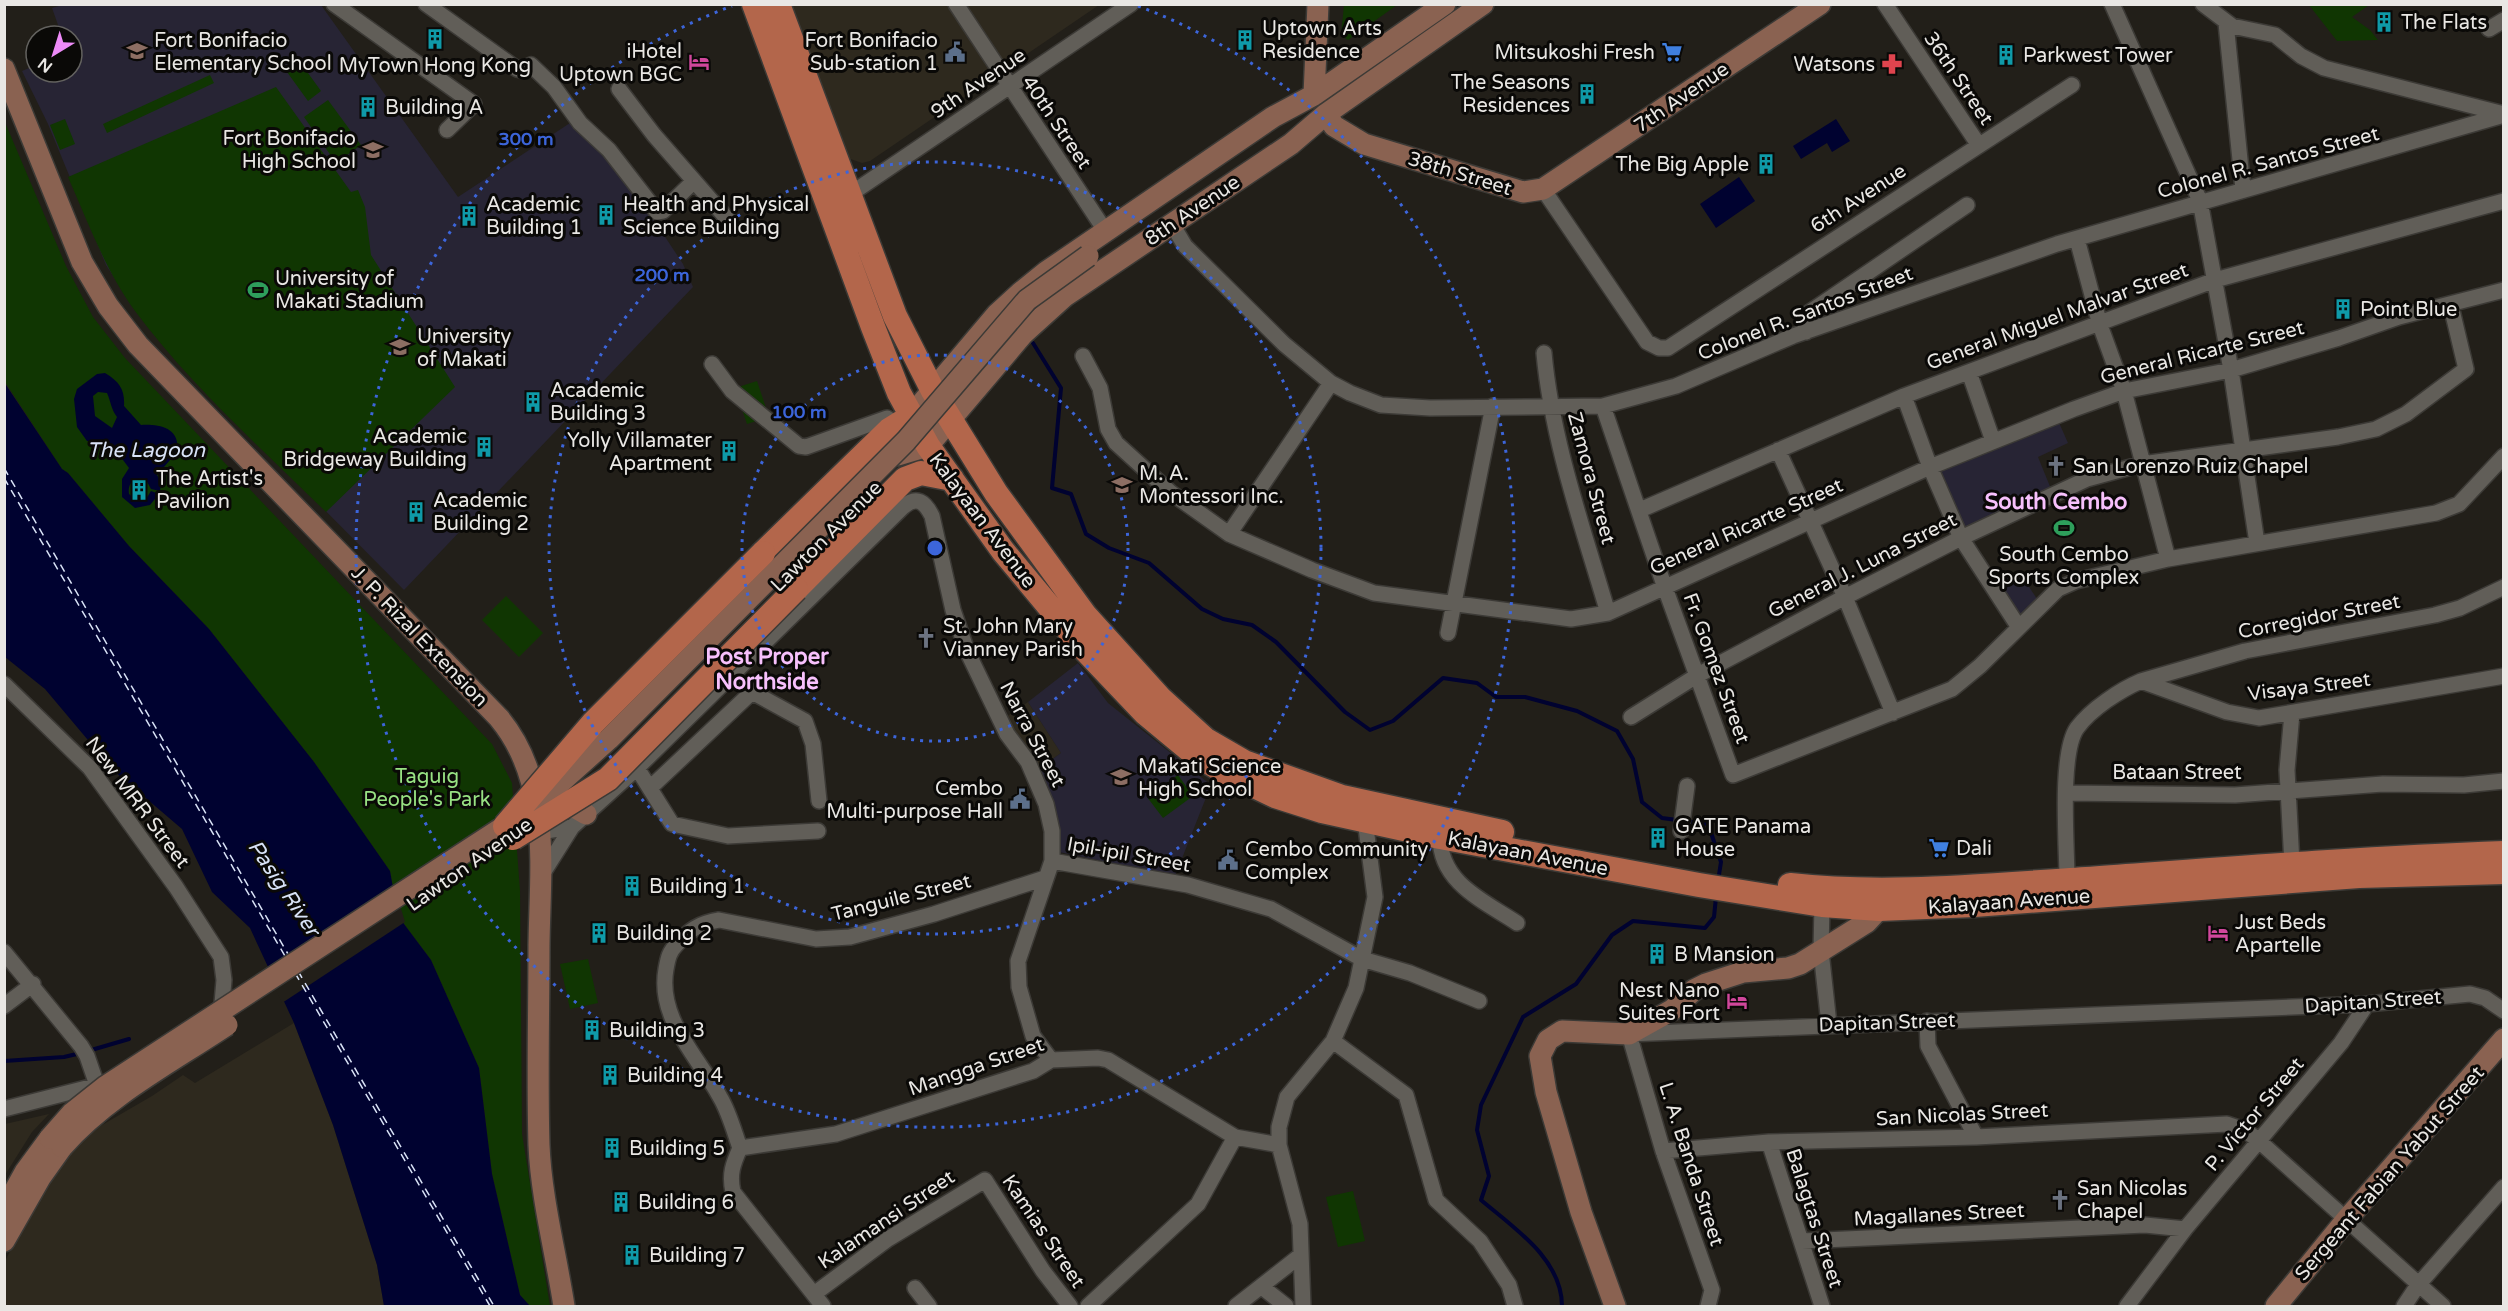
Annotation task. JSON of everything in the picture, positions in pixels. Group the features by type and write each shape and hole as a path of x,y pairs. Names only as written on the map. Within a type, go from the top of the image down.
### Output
{"main road":[{"name":"Kalayaan Avenue","path":"754,4 872,292 896,316 933,391 1028,540 1085,615 1160,698 1206,740 1244,762 1342,797 1638,861 1700,878"},
{"name":"Kalayaan Avenue","path":"778,4 849,195 872,292 873,327 903,420 928,446 1007,556 1122,690 1145,713 1192,752 1223,771 1275,795 1322,811 1440,837 1741,885 1822,905 2067,880 2292,864 2504,853"},
{"path":"1314,96 1318,4"},
{"name":"8th Avenue","path":"928,446 1041,315 1291,144 1326,114 1483,4"},
{"name":"7th Avenue","path":"1543,189 1820,4"},
{"name":"8th Avenue","path":"903,420 933,391 997,314 1020,293 1273,117 1314,96 1442,5"},
{"name":"J. P. Rizal Extension","path":"4,69 82,262 108,306 161,372 499,718 516,742 528,767 537,809 543,873 539,930 539,1141 564,1306"},
{"name":"Lawton Avenue","path":"1090,260 1280,128 1314,96"},
{"name":"Lawton Avenue","path":"4,1241 40,1179 72,1113 106,1086 509,832 531,809 584,763 889,457 1027,300 1291,131 1326,114"},
{"name":"38th Street","path":"1326,114 1334,126 1364,144 1523,192 1543,189"},
{"path":"873,327 882,318 896,316"},
{"path":"962,358 962,369 968,377 976,381 987,380"},
{"path":"509,832 593,723 763,553 903,420"},
{"name":"Lawton Avenue","path":"898,455 903,420"},
{"name":"Lawton Avenue","path":"537,809 578,774 898,455 928,446"},
{"path":"509,832 608,779 906,479 921,473 952,479"},
{"path":"1007,556 1017,546 1028,540"},
{"path":"516,742 554,774 565,777 578,774"},
{"path":"561,789 567,803 579,820"},
{"name":"Kalayaan Avenue","path":"1741,885 1822,888 1879,899 1974,905 2359,876 2504,872"},
{"path":"1629,1034 1672,1010 1694,990 1706,984 1743,972 1788,968 1821,951 1867,922 1879,899"},
{"name":"Dapitan Street","path":"1615,1306 1581,1212 1546,1092 1540,1056 1548,1040 1562,1031 1629,1034"},
{"name":"Sergeant Fabian Yabut Street","path":"2276,1306 2347,1219 2504,1040"},
{"name":"Lawton Avenue","path":"4,1210 25,1172 56,1143"}],"street":[{"path":"334,4 474,105 447,130"},
{"path":"426,4 517,69 531,65 554,87 580,123 609,150 657,212 663,211 693,182"},
{"name":"40th Street","path":"956,4 1106,232"},
{"name":"9th Avenue","path":"849,195 1131,4"},
{"name":"36th Street","path":"1886,4 1978,144"},
{"path":"2112,4 2200,201 2231,370 2257,543"},
{"path":"2203,4 2226,23 2276,35 2301,56 2324,69 2504,115"},
{"path":"2489,29 2504,20"},
{"path":"2226,23 2243,189"},
{"name":"6th Avenue","path":"1543,189 1647,342 1659,348 1668,348 1978,144 2072,85"},
{"path":"619,89 693,182 730,222"},
{"name":"Colonel R. Santos Street","path":"1172,224 1185,246 1284,344 1331,383 1381,405 1430,408 1603,406 1676,386 1806,332 2077,238 2200,201 2406,146 2504,115"},
{"name":"General Miguel Malvar Street","path":"1640,510 1904,396 2100,325 2215,280 2504,201"},
{"path":"1806,332 1804,319 1810,312 1967,205"},
{"path":"2077,238 2100,325 2124,391 2168,559"},
{"name":"General Ricarte Street","path":"1083,356 1100,388 1108,429 1116,443 1198,514 1229,534 1312,570 1374,593 1571,619 1608,613 1664,585 1930,466 2124,391 2231,370 2399,317 2451,306 2504,290"},
{"name":"General J. Luna Street","path":"1631,717 1698,675 1845,597 1961,538 2087,479 2142,464 2338,437 2376,429 2406,414 2433,396 2466,369 2451,306"},
{"name":"Zamora Street","path":"1544,353 1551,406 1608,613"},
{"path":"712,364 732,391 799,446 806,447 887,418 903,420"},
{"path":"1969,372 1993,441"},
{"path":"1229,534 1331,383"},
{"path":"1904,396 1930,466 1961,538 2018,626"},
{"path":"1448,633 1452,603 1493,406"},
{"name":"Fr. Gomez Street","path":"1603,406 1664,585 1733,775 1893,713"},
{"path":"1778,450 1845,597 1893,713 1956,687 2058,589 2076,581 2168,559 2436,513 2459,504 2504,456"},
{"name":"Narra Street","path":"543,873 579,820 637,768 731,672 903,507 914,500 923,502 932,516 952,610 967,651 1007,734 1028,762 1046,804 1052,831 1052,861"},
{"name":"Corregidor Street","path":"2141,681 2245,651 2376,624 2435,615 2460,608 2504,587"},
{"path":"731,672 752,692 805,721 813,744 819,801"},
{"name":"Visaya Street","path":"2141,681 2242,716 2259,718 2504,676"},
{"path":"2067,880 2066,794 2070,744 2078,728 2112,697 2141,681"},
{"name":"New MRR Street","path":"4,684 69,745 100,781 155,857 221,957 222,1008"},
{"path":"650,788 752,692"},
{"path":"2292,713 2287,757 2292,864"},
{"path":"637,768 672,824 728,836 818,831"},
{"name":"Bataan Street","path":"2066,794 2189,796 2383,784 2464,784 2504,781"},
{"path":"1681,830 1687,786"},
{"path":"539,832 579,820"},
{"path":"1303,1306 1300,1224 1279,1144 1279,1126 1287,1097 1333,1041 1356,988 1375,897 1365,820"},
{"path":"1440,837 1444,861 1452,876 1462,886 1517,923"},
{"path":"1051,1060 1033,1036 1019,987 1018,961 1052,861"},
{"name":"Ipil-ipil Street","path":"1052,861 1188,885 1271,909 1362,959 1410,973 1479,1001"},
{"name":"Tanguile Street","path":"741,1148 720,1097 678,1032 669,1008 664,982 670,952 692,928 705,922 719,920 816,939 850,936 934,914 1045,878"},
{"path":"1822,905 1821,951 1829,1024"},
{"path":"4,952 33,984 84,1051 97,1085"},
{"path":"4,1006 33,984"},
{"name":"Dapitan Street","path":"1629,1034 1829,1024 2367,1004 2470,994 2485,998 2504,1011"},
{"name":"P. Victor Street","path":"2127,1306 2185,1229 2341,1043 2367,1004"},
{"path":"117,1081 134,1066 222,1008"},
{"path":"4,1108 117,1081 140,1084 214,1035 222,1008"},
{"path":"1927,1021 1928,1046 1976,1137"},
{"path":"182,1034 193,1050"},
{"name":"L. A. Banda Street","path":"1629,1034 1663,1151 1712,1290 1708,1306"},
{"path":"1333,1041 1406,1095 1436,1200 1480,1241 1509,1285 1515,1306"},
{"name":"Mangga Street","path":"741,1148 836,1134 1033,1071 1051,1060 1098,1058 1108,1060 1235,1137 1279,1144"},
{"name":"San Nicolas Street","path":"1663,1151 1769,1142 1976,1137 2227,1124 2245,1130 2259,1141 2443,1306"},
{"path":"1088,1306 1198,1204 1235,1137"},
{"name":"Balagtas Street","path":"1769,1142 1822,1306"},
{"path":"741,1148 731,1168 730,1179 733,1192 818,1300"},
{"name":"Kalamansi Street","path":"818,1300 878,1245 982,1181"},
{"name":"Kamias Street","path":"982,1181 988,1182 1043,1271 1070,1306"},
{"path":"2404,1306 2418,1285 2504,1187"},
{"name":"Magallanes Street","path":"1802,1241 2145,1225 2185,1229"},
{"path":"1236,1306 1301,1256"},
{"path":"1262,1287 1286,1306"},
{"path":"915,1288 929,1306"}],"shaded area":[{"name":"University of Makati","path":"62,5 321,5 458,197 570,123 602,152 644,205 683,264 693,287 404,590 179,363 135,310 106,265 48,124 28,84 84,84 84,24 58,24 52,8"},
{"path":"789,5 1099,5 870,161 862,163 845,157"},
{"path":"2057,418 2068,443 2038,457 2051,489 1962,535 1937,469"},
{"path":"2018,570 2039,602 2020,616 1997,585"},
{"name":"Makati Science High School","path":"1078,663 1108,703 1211,785 1175,876 1059,852 1040,768 1061,753 1028,702"},
{"path":"1028,702 1061,753 1040,768 1006,717"},
{"path":"294,1023 333,1125 377,1265 384,1306 5,1306 5,1261 46,1183 90,1132 183,1075 195,1083"},
{"path":"49,1114 32,1132 5,1175 5,1124"}],"green space":[{"path":"1344,4 1397,5 1348,40 1341,35"},
{"path":"2309,5 2369,5 2352,17 2370,30 2378,40 2337,41"},
{"path":"300,62 321,91 308,101 287,72"},
{"path":"210,75 214,83 107,133 103,124"},
{"name":"University of Makati Stadium","path":"276,87 351,192 358,190 365,207 371,255 455,387 326,512 202,390 135,311 106,262 68,177"},
{"path":"328,100 361,145 336,163 304,117"},
{"path":"65,119 75,144 60,150 50,125"},
{"name":"Taguig People's Park","path":"4,120 66,266 93,317 125,358 492,744 512,783 520,891 522,1134 550,1306 530,1306 520,1295 492,1174 479,1068 431,960 398,916 390,871 314,762 209,629 129,546 68,473 62,469 5,382"},
{"path":"757,381 769,417 747,424 735,388"},
{"path":"506,596 543,633 519,657 482,620"},
{"path":"1178,775 1193,796 1163,818 1147,797"},
{"path":"588,959 598,1003 570,1009 560,964"},
{"path":"1353,1191 1365,1241 1338,1247 1326,1197"}],"water":[{"path":"1836,119 1850,141 1832,152 1827,143 1801,159 1793,146"},
{"path":"1739,177 1755,201 1716,228 1700,204"},
{"name":"The Lagoon","path":"105,373 118,383 124,395 124,406 141,425 155,425 168,429 176,438 177,452 157,475 161,482 160,491 151,489 146,480 142,479 133,481 129,486 129,494 137,501 146,499 151,491 159,494 150,505 135,508 122,497 122,479 129,468 114,448 87,441 77,427 74,399 77,389 97,374","holes":["98,392 107,393 117,417 112,428 95,416 93,396"]},
{"name":"Pasig River","path":"4,382 62,469 68,473 129,546 209,629 314,762 390,871 398,916 431,960 479,1068 492,1174 520,1295 530,1306 384,1306 377,1265 333,1125 294,1023 250,928 212,892 182,829 114,771 45,689 5,657"}],"pier":[{"path":"396,892 405,922 282,1003 266,969"}],"waterway":[{"path":"1033,343 1061,388 1052,488 1071,494 1086,534 1109,548 1149,563 1202,609 1223,619 1252,625 1276,642 1345,712 1370,730 1393,721 1443,678 1477,683 1496,697 1525,697 1577,711 1617,731 1633,759 1642,802 1662,818 1677,820"},
{"path":"1685,821 1708,824 1721,862 1718,881"},
{"path":"1562,1306 1560,1289 1545,1259 1521,1233 1481,1200 1489,1176 1477,1130 1481,1105 1523,1017 1576,984 1612,935 1633,921 1705,928 1714,917 1716,897"},
{"path":"88,1051 129,1039"},
{"path":"4,1061 64,1057 81,1053"}],"ferry route":[{"path":"4,468 288,954"},
{"path":"4,478 285,956"},
{"path":"298,971 494,1306"},
{"path":"295,973 490,1306"}],"place":[{"name":"The Flats","path":"2384,22"},
{"name":"MyTown Hong Kong","path":"435,39"},
{"name":"Uptown Arts Residence","path":"1245,40"},
{"name":"Fort Bonifacio Elementary School","path":"137,51"},
{"name":"Fort Bonifacio Sub-station 1","path":"955,52"},
{"name":"Mitsukoshi Fresh","path":"1672,52"},
{"name":"Parkwest Tower","path":"2006,55"},
{"name":"iHotel Uptown BGC","path":"699,62"},
{"name":"Watsons","path":"1892,64"},
{"name":"The Seasons Residences","path":"1587,94"},
{"name":"Building A","path":"368,107"},
{"name":"Fort Bonifacio High School","path":"373,150"},
{"name":"The Big Apple","path":"1766,164"},
{"name":"Health and Physical Science Building","path":"606,215"},
{"name":"Academic Building 1","path":"469,216"},
{"name":"University of Makati Stadium","path":"258,290"},
{"name":"Point Blue","path":"2343,309"},
{"name":"University of Makati","path":"400,347"},
{"name":"Academic Building 3","path":"533,402"},
{"name":"Academic Bridgeway Building","path":"484,447"},
{"name":"Yolly Villamater Apartment","path":"729,451"},
{"name":"San Lorenzo Ruiz Chapel","path":"2056,466"},
{"name":"M. A. Montessori Inc.","path":"1122,485"},
{"name":"The Artist's Pavilion","path":"139,490"},
{"name":"Academic Building 2","path":"416,512"},
{"name":"South Cembo Sports Complex","path":"2064,528"},
{"name":"St. John Mary Vianney Parish","path":"926,638"},
{"name":"Makati Science High School","path":"1121,777"},
{"name":"Cembo Multi-purpose Hall","path":"1020,799"},
{"name":"GATE Panama House","path":"1658,838"},
{"name":"Dali","path":"1939,848"},
{"name":"Cembo Community Complex","path":"1228,860"},
{"name":"Building 1","path":"632,886"},
{"name":"Building 2","path":"599,933"},
{"name":"Just Beds Apartelle","path":"2218,933"},
{"name":"B Mansion","path":"1657,954"},
{"name":"Nest Nano Suites Fort","path":"1737,1001"},
{"name":"Building 3","path":"592,1030"},
{"name":"Building 4","path":"610,1075"},
{"name":"Building 5","path":"612,1148"},
{"name":"San Nicolas Chapel","path":"2060,1200"},
{"name":"Building 6","path":"621,1202"},
{"name":"Building 7","path":"632,1255"}],"district":[{"name":"South Cembo","path":"2056,501"},
{"name":"Post Proper Northside","path":"767,668"}]}
